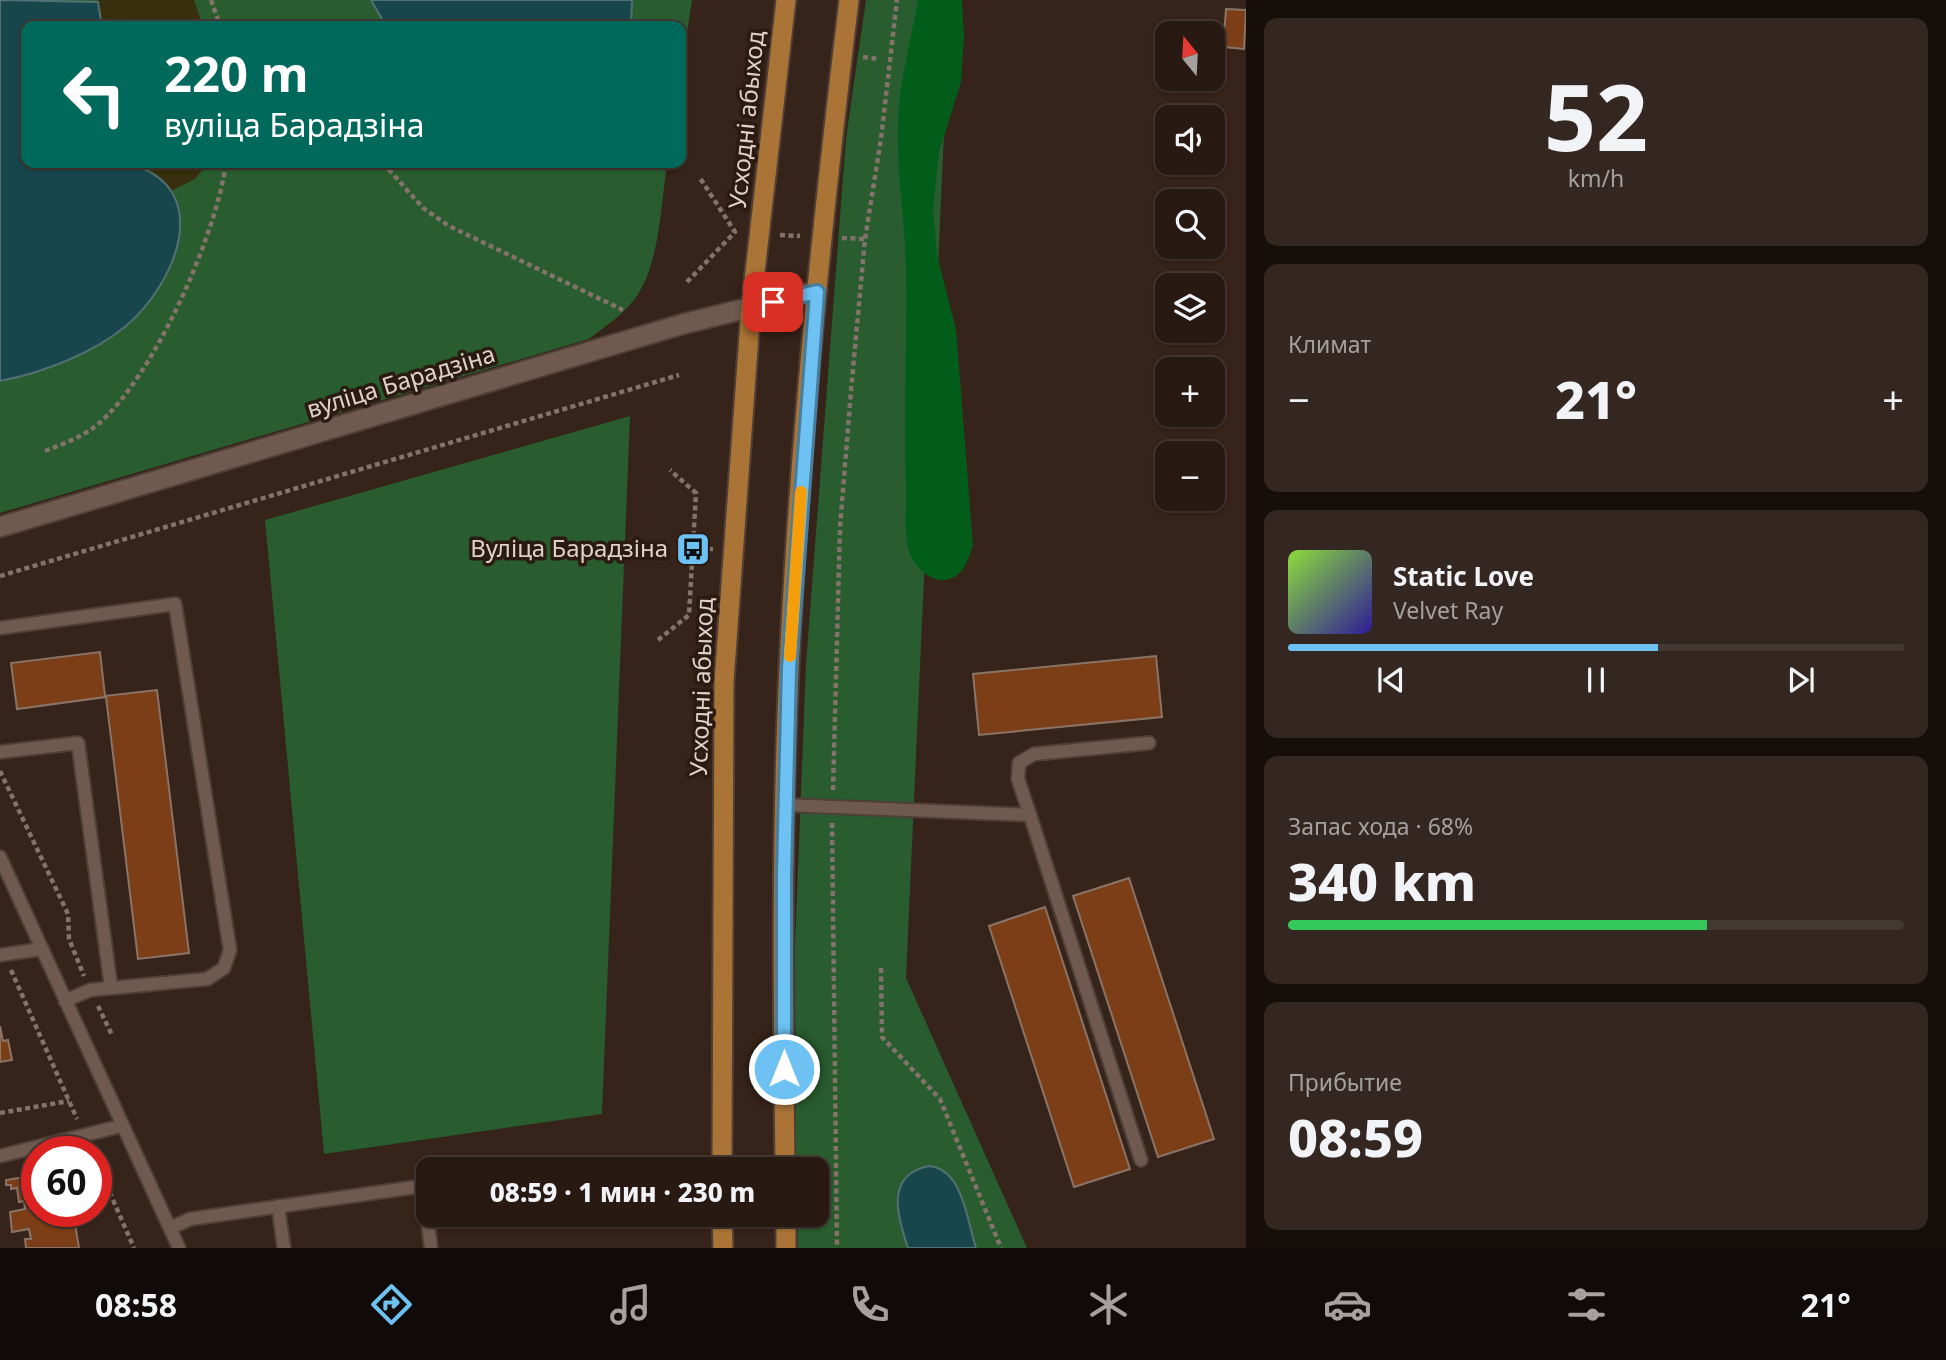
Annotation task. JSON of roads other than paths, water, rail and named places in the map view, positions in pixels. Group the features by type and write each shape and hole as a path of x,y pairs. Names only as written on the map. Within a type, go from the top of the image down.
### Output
{"main road":[{"name":"Усходні абыход","path":"722,1157 724,682 751,307 786,0"},
{"path":"785,1157 789,669 817,292 830,149 849,0"},
{"path":"722,1227 723,1248"},
{"path":"786,1227 786,1248"}],"street":[{"name":"вуліца Барадзіна","path":"0,527 683,324 817,292"}],"lane":[{"path":"0,628 175,604 230,950 224,968 207,979 90,989 65,1001"},
{"path":"0,752 78,743 111,987"},
{"path":"1141,1160 1018,779 1020,762 1034,754 1149,743"},
{"path":"786,805 1030,815"},
{"path":"0,858 179,1248"},
{"path":"2,955 42,949"},
{"path":"0,1156 86,1137 121,1126"},
{"path":"170,1228 190,1219 423,1186 431,1248"},
{"path":"278,1206 284,1248"}],"water":[{"path":"0,0 98,2 101,21 21,21 21,168 139,168 155,175 172,193 180,214 179,238 172,262 160,286 126,326 98,345 66,361 0,381"},
{"path":"371,0 632,0 631,21 383,21"},
{"path":"929,1166 940,1169 956,1186 976,1248 908,1248 898,1211 900,1188 905,1178"}],"place":[{"name":"Вуліца Барадзіна","path":"693,549"}]}
